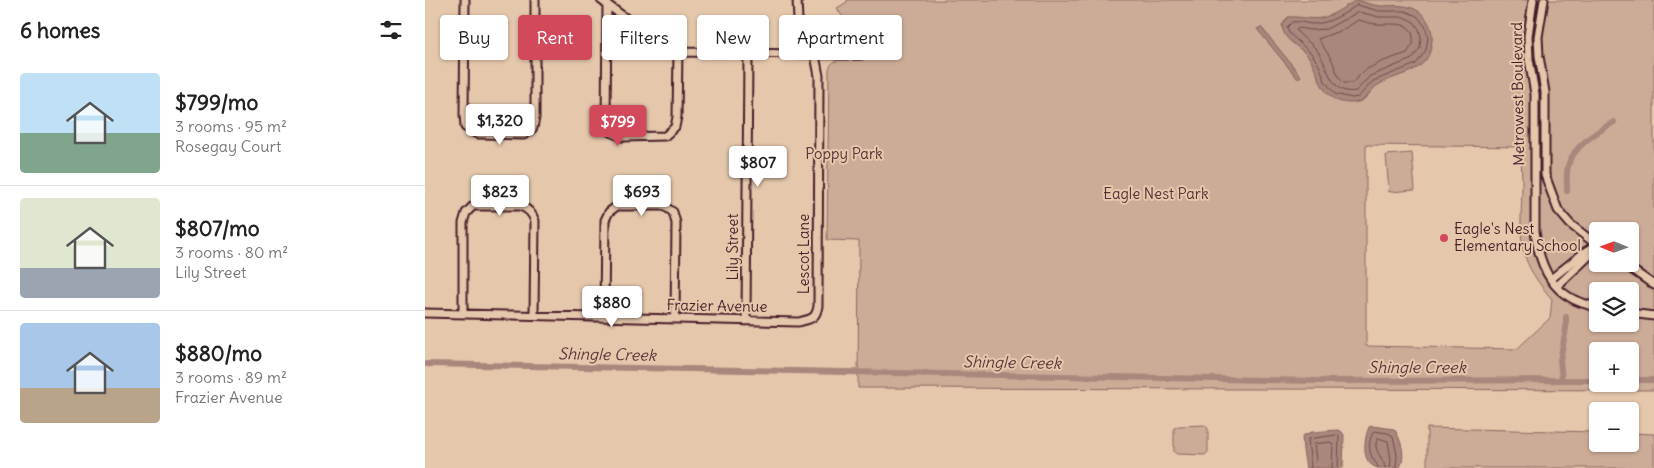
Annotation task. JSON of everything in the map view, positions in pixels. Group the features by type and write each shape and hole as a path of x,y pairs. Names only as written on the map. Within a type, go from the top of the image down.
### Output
{"street":[{"path":"465,0 465,127 477,134 524,135 533,128 535,118 535,0"},
{"path":"601,0 621,15"},
{"name":"Lescot Lane","path":"797,0 798,15"},
{"name":"Metrowest Boulevard","path":"1533,0 1528,36 1529,59 1535,94 1534,166 1537,252 1551,280 1570,298 1589,304"},
{"name":"Metrowest Boulevard","path":"1544,0 1539,37 1539,56 1545,100 1544,166 1547,184 1558,210 1570,224 1589,239"},
{"path":"607,5 607,15"},
{"path":"607,60 606,123 610,132 622,137 665,136 675,128 677,117 678,60"},
{"name":"Lily Street","path":"746,320 748,60"},
{"name":"Lescot Lane","path":"799,322 811,319 817,314 818,306 819,76 816,60"},
{"path":"1534,166 1544,166"},
{"path":"463,314 463,222 467,213 473,206 521,206 533,215 535,221 534,315"},
{"path":"604,316 605,220 609,212 617,206 664,206 673,212 676,223 675,319"},
{"path":"1551,280 1589,249"},
{"path":"1557,286 1589,256"},
{"path":"1636,272 1654,284"},
{"name":"Frazier Avenue","path":"425,313 799,322"},
{"path":"1639,314 1654,316"}],"green space":[{"name":"Eagle Nest Park","path":"847,0 1654,0 1654,390 1639,390 1639,342 1589,342 1589,390 858,388 859,241 827,240 829,69 834,62 841,60 902,60 902,15 842,15 837,8 847,2","holes":["1366,145 1521,147 1521,226 1523,249 1527,263 1534,276 1552,299 1550,318 1517,349 1366,346"]},
{"path":"1412,153 1415,190 1389,192 1386,155"},
{"path":"1205,425 1208,429 1208,452 1205,455 1177,454 1174,452 1174,428 1179,426"},
{"path":"1427,428 1589,432 1589,452 1639,452 1639,433 1654,434 1654,468 1427,468"}],"water":[{"path":"1358,0 1377,6 1401,6 1416,10 1424,15 1428,22 1432,32 1432,40 1430,51 1420,65 1413,70 1378,85 1361,101 1345,103 1336,100 1328,94 1321,84 1308,56 1288,39 1282,25 1288,17 1313,19 1326,17"},
{"path":"1261,27 1301,76 1298,79 1257,29"},
{"path":"1369,427 1394,429 1397,433 1403,454 1399,468 1379,468 1369,462 1366,457 1365,444"},
{"path":"1341,431 1344,435 1343,468 1306,468 1302,436 1312,432"}],"waterway":[{"path":"1567,191 1568,166 1575,152 1587,140 1614,122"},
{"path":"1562,380 1560,360 1566,329 1566,317"},
{"name":"Shingle Creek","path":"427,364 1318,381 1589,380"},
{"name":"Shingle Creek","path":"1639,380 1654,380"}],"place":[{"name":"Eagle's Nest Elementary School","path":"1444,238"}],"park label":[{"name":"Poppy Park","path":"844,154"}]}
